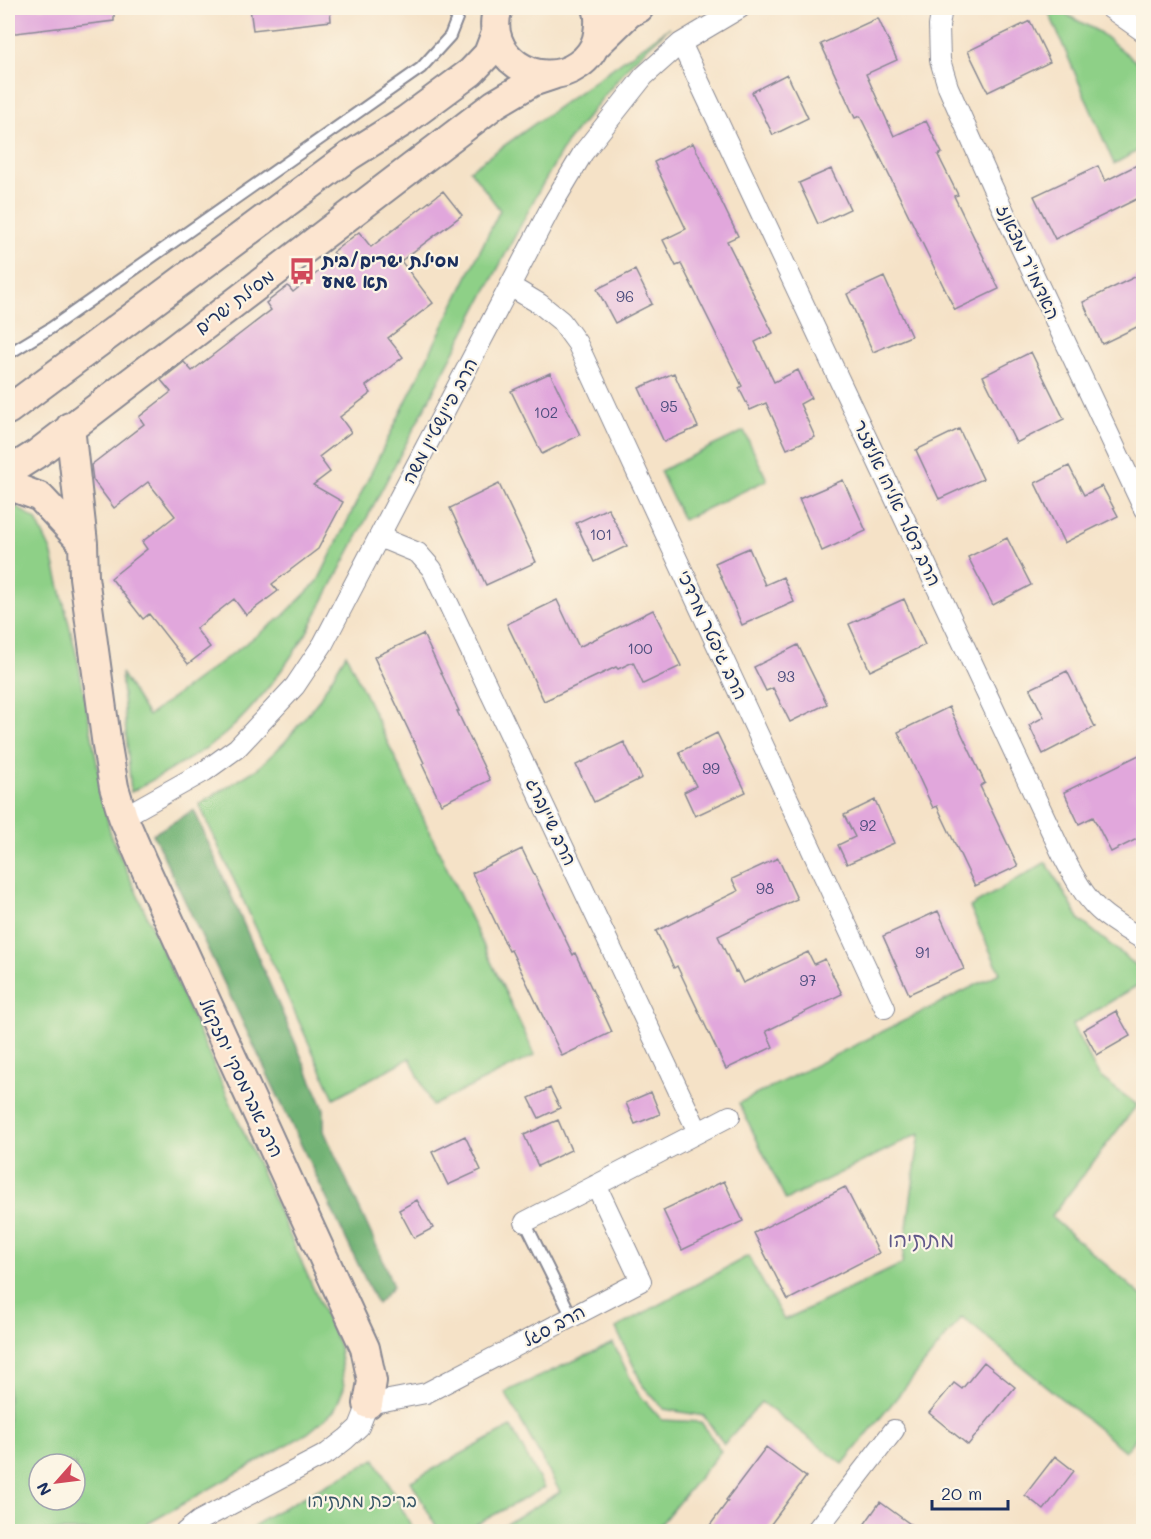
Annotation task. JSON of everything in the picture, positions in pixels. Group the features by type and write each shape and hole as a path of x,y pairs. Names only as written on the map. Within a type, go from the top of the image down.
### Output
{"street":[{"path":"595,46 599,29 597,8"},
{"name":"מסילת ישרים","path":"8,472 38,453 495,104 532,82 570,70 585,60 595,46 629,13 639,8"},
{"name":"הרב פיינשטיין משה","path":"123,817 205,771 237,748 295,686 323,644 552,205 583,153 644,76 681,43 740,8"},
{"name":"האדמו\"ר מצאנז","path":"942,8 939,26 940,60 948,87 1143,509"},
{"path":"1110,8 1143,32"},
{"path":"497,20 501,48 510,60 523,69 538,74 553,75"},
{"path":"8,410 349,156 406,120 471,72 488,54 497,20"},
{"name":"הרב דסלר אליהו אליעזר","path":"681,43 1062,854 1078,884 1098,910 1143,939"},
{"name":"הרב גיפטר מרדכי","path":"510,286 540,304 561,321 577,343 885,1008"},
{"name":"הרב אברמסקי יחזקאל","path":"70,427 83,543 84,577 105,735 114,787 123,817 365,1348 372,1381 368,1404 359,1427 346,1439 328,1453 192,1526"},
{"path":"8,485 40,497 83,543"},
{"name":"הרב שיינברג","path":"379,537 418,553 432,569 698,1132"},
{"path":"525,1222 730,1116"},
{"name":"הרב סגל","path":"368,1404 426,1393 641,1281 596,1185"},
{"path":"815,1532 894,1430"}],"lane":[{"path":"8,354 51,328 421,68 450,36 461,8"},
{"path":"525,1222 572,1317"}],"green space":[{"path":"1047,8 1054,8 1099,32 1143,67 1143,148 1114,164"},
{"path":"670,27 631,63 567,142 536,196 306,634 288,661 259,700 225,734 191,758 131,792 121,673 148,716 283,616 318,581 500,210 470,170"},
{"path":"744,431 767,480 683,520 660,471"},
{"path":"17,507 36,520 51,551 78,661 110,833 339,1346 344,1388 334,1411 308,1433 135,1531 8,1531 8,508"},
{"path":"346,654 535,1055 432,1106 410,1058 334,1098 199,804 257,769 285,742 318,701"},
{"path":"194,810 324,1109 324,1131 383,1260 393,1287 377,1304 153,834"},
{"path":"1046,862 1080,920 1143,971 1143,982 1072,1025 1099,1076 1137,1105 1051,1217 1143,1297 1143,1429 1125,1451 962,1317 843,1464 761,1402 724,1444 704,1416 664,1409 643,1386 616,1328 748,1256 784,1320 902,1264 920,1133 786,1200 739,1103 1000,973 970,907"},
{"path":"613,1343 637,1392 662,1420 701,1422 721,1451 655,1531 494,1531 560,1492 505,1392"},
{"path":"511,1427 544,1488 464,1531 439,1531 411,1481"},
{"name":"בריכת מתתיהו","path":"375,1459 414,1531 250,1531 264,1518"}],"building":[{"path":"8,8 114,8 114,21 8,34"},
{"path":"250,8 330,8 331,21 253,30"},
{"path":"878,18 897,60 866,74 894,136 926,121 942,153 938,155 958,195 954,196 999,289 955,310 860,116 855,118 821,44"},
{"path":"1030,21 1050,62 988,92 968,51"},
{"path":"787,74 808,118 773,135 752,92"},
{"path":"693,143 738,236 727,241 773,333 755,342 774,382 798,370 811,398 800,404 815,437 787,449 766,403 750,410 739,388 742,386 681,264 676,266 663,240 686,229 654,162"},
{"path":"1143,162 1143,196 1055,239 1034,196 1098,166 1105,181"},
{"path":"831,169 850,209 818,224 799,183"},
{"path":"443,191 462,215 401,261 433,303 388,338 403,357 366,386 371,393 340,417 351,432 319,457 330,472 313,485 343,502 318,549 272,584 278,591 246,615 234,599 196,629 210,647 188,664 149,614 143,619 111,578 147,549 142,542 175,516 148,482 114,508 93,480 91,465 144,424 139,417 171,392 161,380 184,362 192,371 271,310 266,303 288,286 293,292 337,257 333,252 359,232 371,247"},
{"path":"635,270 652,304 615,323 597,289"},
{"path":"1143,273 1143,324 1102,344 1083,302"},
{"path":"884,277 911,336 873,352 847,294"},
{"path":"1031,352 1064,419 1016,443 983,376"},
{"path":"550,373 580,435 542,454 511,391"},
{"path":"674,373 698,427 664,442 639,388"},
{"path":"959,429 983,479 939,499 916,450"},
{"path":"1069,466 1084,495 1102,486 1118,516 1064,543 1035,483"},
{"path":"843,480 866,531 822,551 799,499"},
{"path":"499,484 536,562 486,585 450,508"},
{"path":"608,508 627,546 594,562 576,523"},
{"path":"1007,538 1031,585 993,605 968,557"},
{"path":"749,548 765,585 783,577 794,602 742,625 715,563"},
{"path":"904,599 925,645 870,671 849,624"},
{"path":"557,600 579,647 653,610 681,666 643,684 633,662 618,669 616,667 544,701 507,624"},
{"path":"423,634 490,780 441,804 374,657"},
{"path":"798,645 827,704 790,722 773,688 766,691 754,667"},
{"path":"1067,671 1095,727 1043,754 1029,725 1044,717 1030,689"},
{"path":"949,707 985,783 980,786 1018,866 975,886 937,806 933,808 898,732"},
{"path":"717,733 746,792 695,816 684,792 696,786 679,752"},
{"path":"624,742 642,778 594,802 576,765"},
{"path":"1143,753 1143,836 1111,852 1093,817 1079,824 1064,792"},
{"path":"875,800 894,843 847,864 838,845 855,837 844,815"},
{"path":"522,849 612,1032 562,1056 472,873"},
{"path":"778,858 797,899 718,936 735,972 737,971 743,983 808,952 814,964 825,959 842,994 766,1031 773,1047 726,1069 677,966 674,968 656,931 738,891 732,879"},
{"path":"938,911 964,969 909,994 883,936"},
{"path":"1116,1011 1130,1036 1097,1055 1083,1030"},
{"path":"550,1088 560,1108 539,1118 529,1098"},
{"path":"651,1092 660,1114 635,1124 626,1103"},
{"path":"558,1120 571,1150 538,1166 524,1135"},
{"path":"465,1136 481,1170 448,1185 432,1152"},
{"path":"724,1181 743,1221 682,1250 663,1210"},
{"path":"845,1187 879,1253 788,1300 754,1233"},
{"path":"417,1200 433,1228 414,1238 399,1210"},
{"path":"984,1362 1015,1387 968,1445 929,1413 954,1383 962,1389"},
{"path":"766,1447 806,1477 765,1532 705,1532 728,1501 726,1500"},
{"path":"1055,1456 1074,1471 1044,1510 1025,1495"},
{"path":"880,1502 921,1532 859,1532"}],"place":[{"name":"מסילת ישרים/בית תא שמע","path":"302,271"}],"district":[{"name":"מתתיהו","path":"921,1240"}]}
